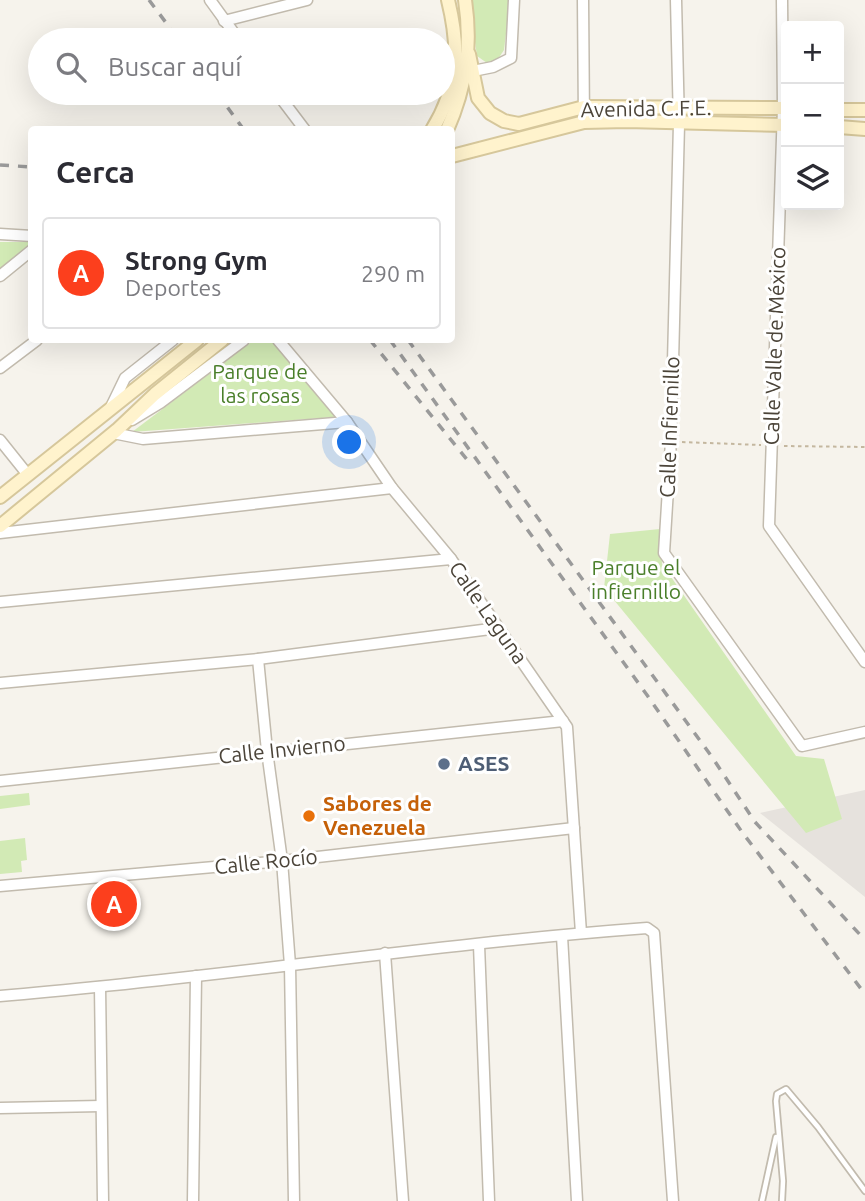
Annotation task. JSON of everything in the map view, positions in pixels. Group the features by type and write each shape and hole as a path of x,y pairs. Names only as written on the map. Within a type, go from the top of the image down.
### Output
{"main road":[{"path":"448,0 453,28"},
{"path":"449,126 460,99 469,54 465,0"},
{"name":"Avenida C.F.E.","path":"469,54 478,98 490,113 504,121 519,124 584,107 781,108"},
{"path":"434,126 446,105"},
{"path":"844,110 865,110"},
{"name":"Avenida C.F.E.","path":"455,155 584,122 781,125"},
{"path":"844,128 865,129"},
{"path":"0,497 193,343"},
{"path":"0,526 218,343"}],"street":[{"path":"210,0 230,28"},
{"path":"224,20 307,0"},
{"path":"472,71 493,67 512,58 514,0"},
{"path":"583,0 584,122"},
{"name":"Calle Infiernillo","path":"676,0 679,124 671,442 664,553 802,746 865,732"},
{"name":"Calle Valle de México","path":"782,0 784,84"},
{"path":"286,105 302,126"},
{"name":"Calle Valle de México","path":"783,147 769,526 865,662"},
{"path":"0,234 28,236"},
{"path":"0,276 28,253"},
{"path":"0,368 33,343"},
{"path":"110,409 125,378 169,343"},
{"path":"115,432 160,403 240,343"},
{"name":"Calle Laguna","path":"280,343 346,422 392,488 451,559 567,727 581,933"},
{"path":"115,432 143,439 346,422"},
{"path":"0,440 28,475"},
{"path":"0,533 392,488"},
{"path":"0,602 451,559"},
{"path":"0,683 258,659 498,628"},
{"path":"258,659 282,860 290,965 294,1201"},
{"name":"Calle Invierno","path":"0,781 563,721"},
{"name":"Calle Rocío","path":"0,887 573,828"},
{"path":"0,996 100,987 385,953 647,928 654,933 673,1201"},
{"path":"562,936 577,1201"},
{"path":"479,945 489,1201"},
{"path":"385,953 403,1201"},
{"path":"192,1201 196,976"},
{"path":"100,987 103,1201"},
{"path":"0,1108 101,1107"}],"lane":[{"path":"782,1201 777,1094 786,1089 865,1191"},
{"path":"762,1201 777,1133"}],"shaded area":[{"path":"865,790 865,897 760,813"}],"green space":[{"path":"469,0 510,0 504,50 496,62 487,63 477,56"},
{"path":"0,242 28,242 28,248 0,271"},
{"name":"Parque de las rosas","path":"250,343 275,343 301,370 335,417 132,432"},
{"name":"Parque el infiernillo","path":"660,529 662,564 796,756 824,759 842,819 806,833 604,588 610,534"},
{"path":"29,793 30,805 0,809 0,796"},
{"path":"25,838 27,860 21,861 22,872 0,874 0,841"}],"railway":[{"path":"149,0 170,28"},
{"path":"226,105 241,126"},
{"path":"0,165 28,167"},
{"path":"372,343 469,462"},
{"path":"392,343 647,695 742,832 865,994"},
{"path":"410,343 712,757 755,822 865,940"}],"place":[{"name":"ASES","path":"444,764"},
{"name":"Sabores de Venezuela","path":"309,816"},
{"name":"Strong Gym","path":"114,904"}]}
